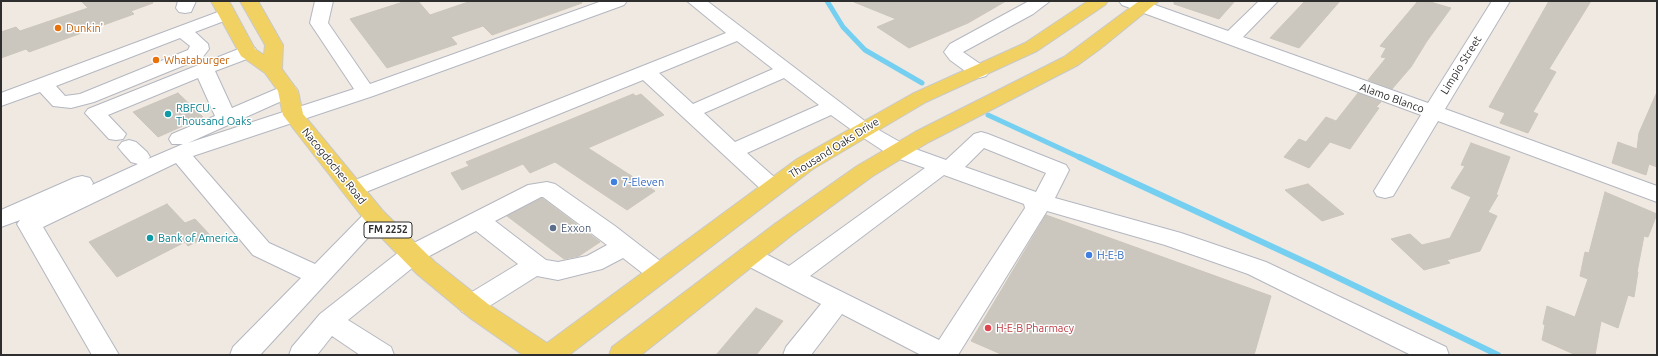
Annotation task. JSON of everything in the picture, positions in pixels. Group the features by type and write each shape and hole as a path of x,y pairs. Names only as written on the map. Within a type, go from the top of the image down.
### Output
{"main road":[{"path":"250,1 274,45 272,69"},
{"name":"Thousand Oaks Drive","path":"550,355 805,164 863,129 920,98 1031,48 1099,1"},
{"path":"622,355 749,256 865,171 929,134 1070,61 1140,3"},
{"name":"Nacogdoches Road","path":"223,7 248,52 272,69 288,92 293,115 375,217 426,268 471,304 544,355"}],"street":[{"path":"106,355 29,224 179,153 366,92 618,1"},
{"path":"696,1 863,129 899,151 1038,200 1173,239 1257,268 1436,355"},
{"path":"979,72 957,56 954,52 956,48 1027,10 1040,1"},
{"path":"1231,38 1269,1"},
{"name":"Limpio Street","path":"1385,191 1501,1"},
{"path":"328,2 319,23 366,92"},
{"name":"Alamo Blanco","path":"1140,3 1231,38 1657,194"},
{"path":"1,100 182,31 223,7"},
{"path":"43,84 60,102 71,102 87,98 195,54 200,49 199,44 182,31"},
{"path":"353,189 740,34"},
{"path":"128,146 95,113 248,52"},
{"path":"204,69 224,114 228,118"},
{"path":"690,112 787,70"},
{"path":"646,72 773,188"},
{"path":"1,219 128,146 228,118 288,92"},
{"path":"733,151 834,106"},
{"path":"749,256 791,278 944,355 1037,208 1038,200 1058,170 981,139 946,168 791,278"},
{"path":"179,153 261,249 318,276"},
{"path":"302,355 329,321 413,254 536,190 547,189 659,273"},
{"path":"243,355 375,217"},
{"path":"478,220 539,268 558,271 593,263 625,246"},
{"path":"471,304 536,265"},
{"path":"796,355 838,301"},
{"path":"329,321 381,355"}],"building":[{"path":"81,1 152,1 153,3 131,11 134,14 29,52 26,49 1,58 1,32 16,27 20,31 88,8"},
{"path":"406,1 418,1 430,15 471,1 581,1 582,3 492,35 483,26 451,37 457,44 387,68 350,19"},
{"path":"1006,1 968,23 909,48 877,27 896,19 854,2"},
{"path":"1174,1 1235,1 1219,19 1174,4"},
{"path":"1305,1 1340,1 1299,48 1270,38"},
{"path":"1418,1 1427,1 1451,8 1427,41 1411,67 1392,89 1368,80 1386,58 1381,57 1386,48 1380,46"},
{"path":"1549,1 1591,1 1549,69 1556,72 1533,112 1538,114 1528,133 1500,123 1505,113 1489,107"},
{"path":"1657,92 1657,167 1649,164 1646,175 1612,163 1618,142 1637,149 1639,133"},
{"name":"RBFCU - Thousand Oaks","path":"178,93 203,117 158,137 133,112"},
{"path":"1358,93 1381,102 1376,107 1379,108 1350,149 1330,142 1309,168 1284,157 1299,139 1306,142 1326,117 1336,121"},
{"path":"633,94 636,96 641,94 664,115 588,148 655,191 627,210 555,162 530,173 523,164 462,190 451,173 469,166 466,162"},
{"path":"1471,143 1510,157 1496,195 1498,195 1488,212 1497,216 1480,251 1447,260 1450,263 1424,270 1391,239 1410,234 1422,245 1450,238 1471,197 1451,188 1465,166 1461,165"},
{"path":"1308,184 1344,214 1322,221 1285,190"},
{"path":"1605,192 1657,214 1648,237 1644,236 1634,297 1628,295 1618,328 1601,321 1595,355 1576,355 1542,340 1545,325 1543,324 1547,306 1575,317 1588,279 1580,276 1585,252 1589,253"},
{"name":"Exxon","path":"542,198 600,242 579,256 564,259 507,216"},
{"name":"Bank of America","path":"167,204 185,223 195,219 210,235 188,246 185,242 117,277 89,242"},
{"name":"H-E-B","path":"1046,215 1271,296 1254,355 1003,355 971,341"},
{"path":"756,308 783,321 756,355 716,355"}],"waterway":[{"path":"827,1 843,27 865,50 922,83"},
{"path":"988,115 1081,158"},
{"path":"1079,157 1316,267 1498,355"}],"place":[{"name":"Dunkin'","path":"58,28"},
{"name":"Whataburger","path":"156,60"},
{"name":"RBFCU - Thousand Oaks","path":"168,114"},
{"name":"7-Eleven","path":"614,182"},
{"name":"Exxon","path":"553,228"},
{"name":"Bank of America","path":"150,238"},
{"name":"H-E-B","path":"1089,255"},
{"name":"H-E-B Pharmacy","path":"988,328"}]}
